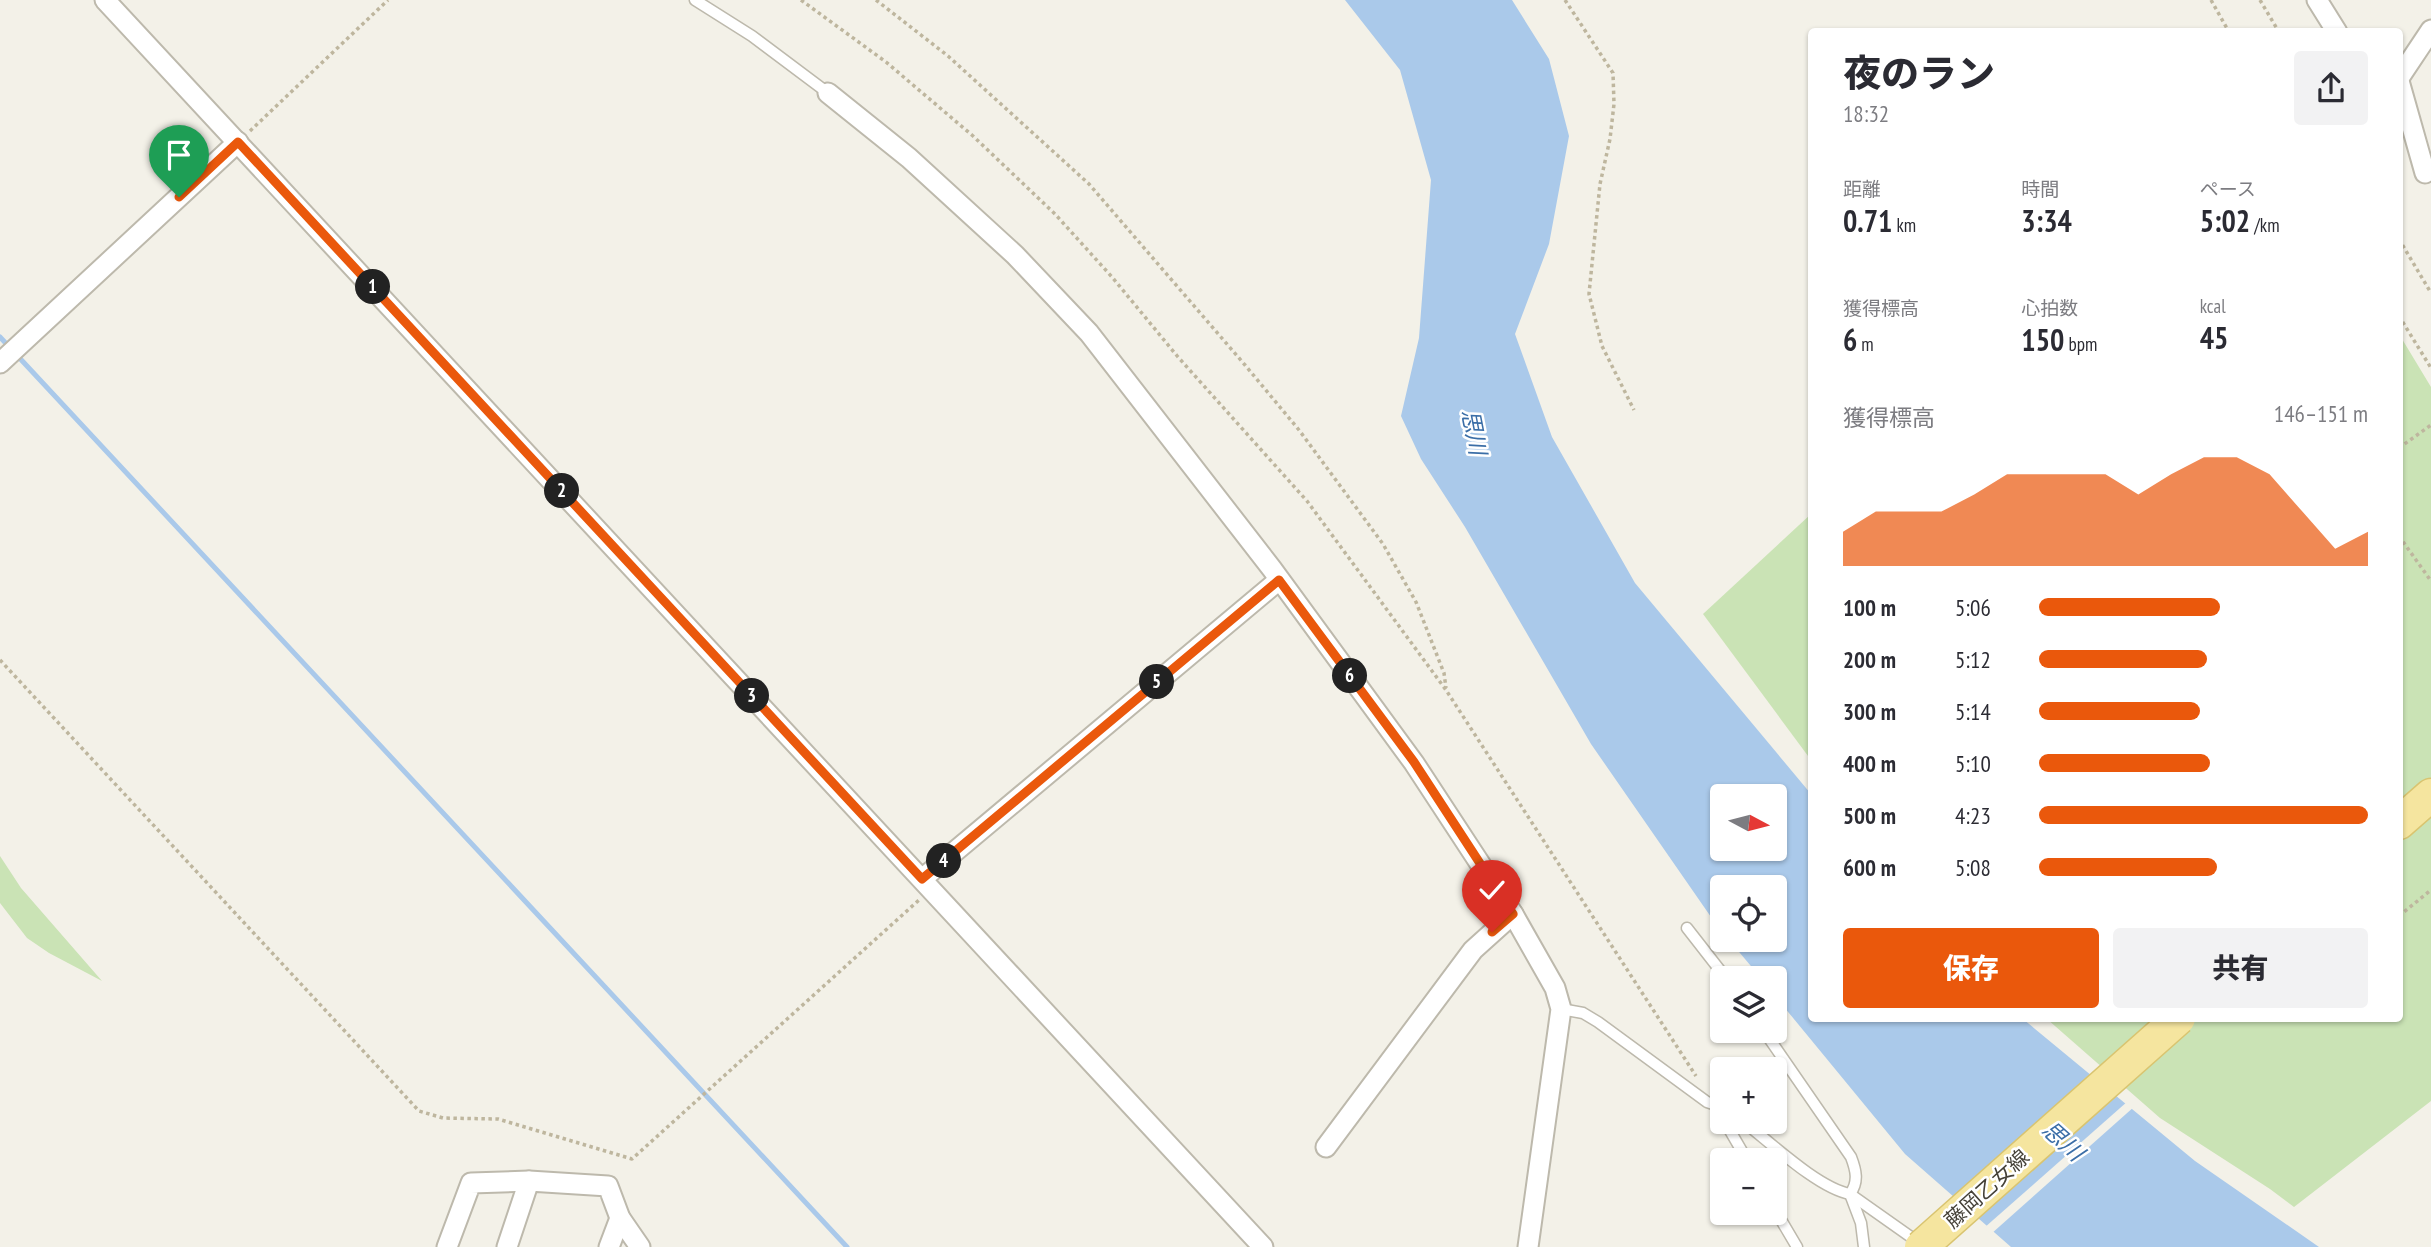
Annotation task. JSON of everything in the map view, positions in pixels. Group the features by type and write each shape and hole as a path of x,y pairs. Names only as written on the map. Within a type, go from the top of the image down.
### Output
{"main road":[{"path":"2403,820 2431,795"},
{"name":"藤岡乙女線","path":"1924,1247 2175,1022"}],"street":[{"path":"105,0 1263,1247"},
{"path":"2317,0 2334,28"},
{"path":"2403,73 2431,30"},
{"path":"828,93 909,158 1015,255 1089,333 1279,580 1414,762 1513,914 1555,988 1561,1009 1528,1247"},
{"path":"2403,93 2428,178"},
{"path":"2403,137 2428,178"},
{"path":"0,363 238,142"},
{"path":"927,884 1279,580"},
{"path":"1326,1147 1473,950 1513,914"},
{"path":"507,1247 530,1181"},
{"path":"447,1247 471,1183 530,1181 608,1186 620,1218 640,1247"},
{"path":"610,1247 620,1218"}],"lane":[{"path":"695,0 752,36 828,93"},
{"path":"1687,928 1717,966"},
{"path":"1561,1009 1583,1013 1598,1022 1710,1103"},
{"path":"1772,1043 1851,1157 1856,1170 1856,1186 1850,1194"},
{"path":"1759,1134 1817,1179 1839,1192 1850,1194 1924,1247"},
{"path":"1850,1194 1861,1223 1864,1247"},
{"path":"1784,1225 1797,1247"}],"path":[{"path":"238,142 388,0"},
{"path":"801,0 896,70 974,136 1055,214 1112,277 1178,357 1307,500 1446,690 1710,1093"},
{"path":"876,0 948,56 1089,184 1253,374 1299,430 1382,544 1416,602 1444,673 1446,690"},
{"path":"1565,0 1613,73 1614,104 1600,184 1589,294 1602,346 1634,410"},
{"path":"2211,0 2227,28"},
{"path":"2260,0 2277,28"},
{"path":"2403,246 2431,293"},
{"path":"2403,322 2431,368"},
{"path":"2403,445 2431,425"},
{"path":"2403,542 2431,581"},
{"path":"0,660 419,1111 433,1117 498,1119 632,1159 927,884"},
{"path":"2403,913 2431,890"}],"green space":[{"path":"2403,341 2431,387 2431,1101 2294,1207 2160,1118 2050,1022 2403,1022"},
{"path":"1808,517 1808,756 1703,614"},
{"path":"0,856 21,888 102,981 27,938 0,903"}],"water":[{"name":"思川","path":"1345,0 1512,0 1549,59 1569,136 1549,244 1515,334 1552,437 1635,583 1808,790 1808,1022 2027,1022 2195,1161 2319,1247 2011,1247 1905,1154 1787,1011 1787,966 1751,966 1739,952 1787,952 1787,875 1710,875 1710,916 1591,744 1465,527 1421,459 1401,416 1419,338 1431,180 1400,70"}],"pier":[{"path":"2128,1101 2135,1106 1991,1234 1984,1228"}],"waterway":[{"path":"0,337 847,1247"}],"route":[{"path":"179,197 238,142 922,879 1279,580 1414,762 1513,914 1492,932"}]}
